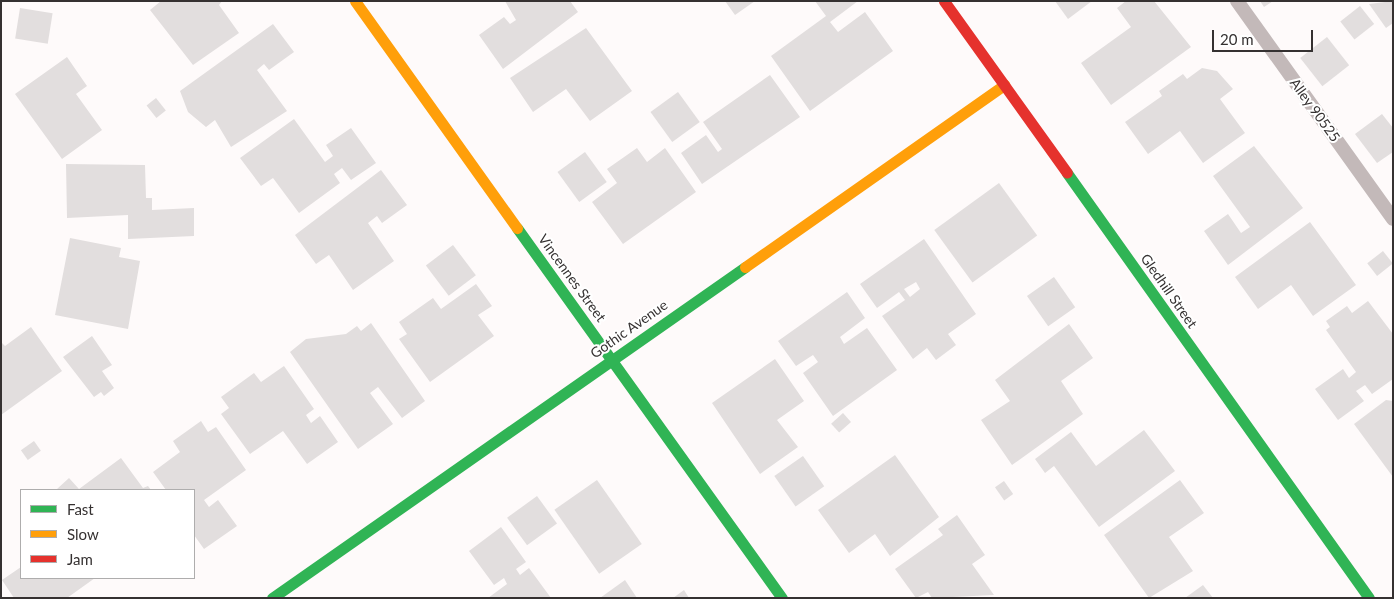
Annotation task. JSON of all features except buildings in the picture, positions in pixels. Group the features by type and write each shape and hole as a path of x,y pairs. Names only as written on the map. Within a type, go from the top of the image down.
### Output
{"street":[{"name":"Vincennes Street","path":"355,1 782,598"},
{"name":"Gledhill Street","path":"944,1 1369,598"},
{"name":"Gothic Avenue","path":"272,598 1004,85"}],"lane":[{"name":"Alley 90525","path":"1237,1 1393,219"}],"traffic: fast":[{"path":"1067,173 1369,598"},
{"path":"517,228 782,598"},
{"path":"272,598 745,267"}],"traffic: slow":[{"path":"355,1 517,228"},
{"path":"745,267 1004,85"}],"traffic: jam":[{"path":"944,1 1067,173"}]}
